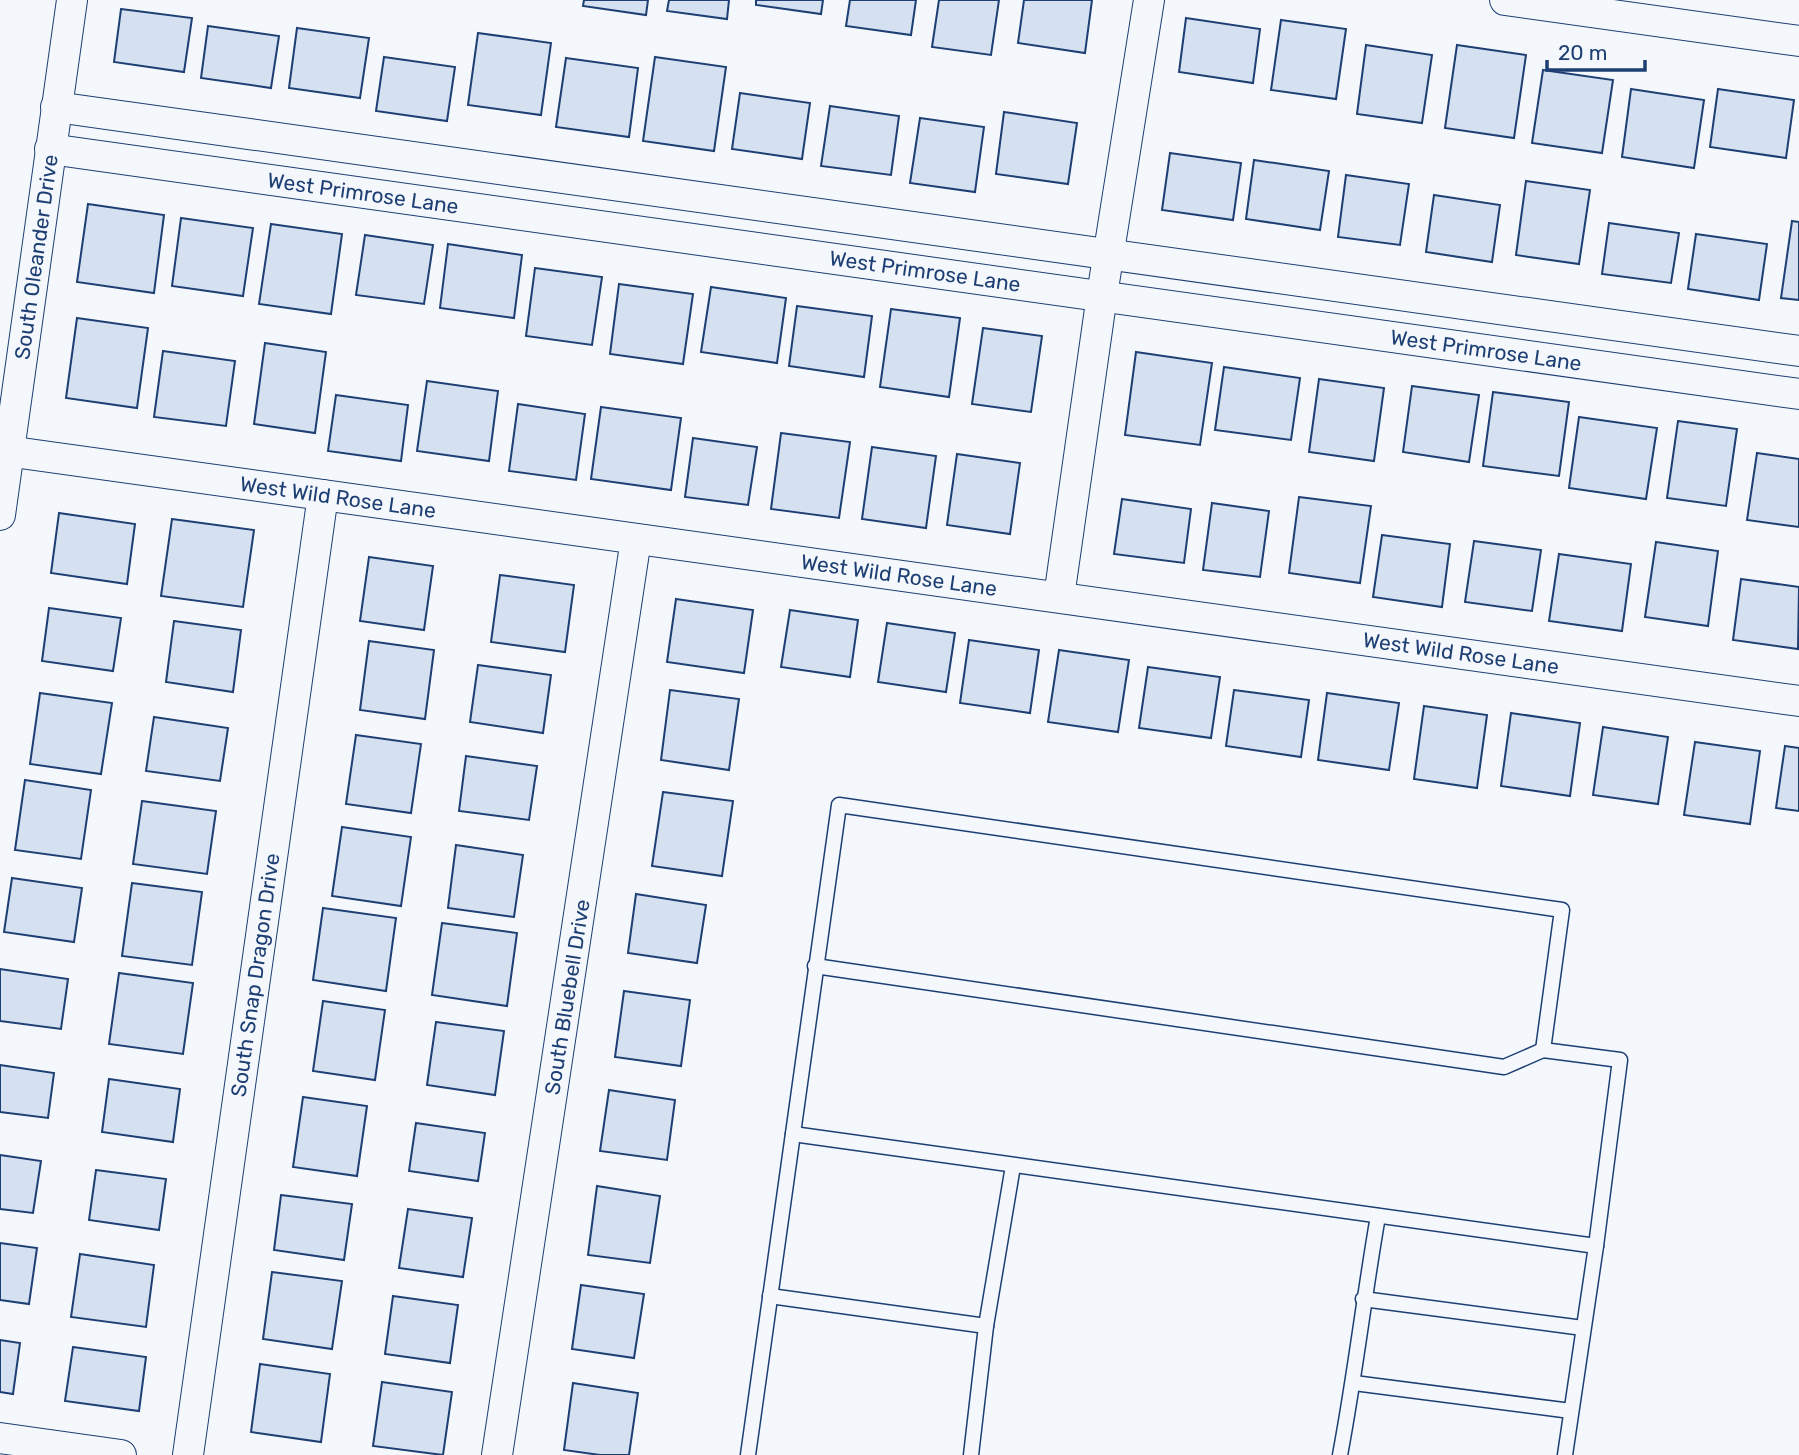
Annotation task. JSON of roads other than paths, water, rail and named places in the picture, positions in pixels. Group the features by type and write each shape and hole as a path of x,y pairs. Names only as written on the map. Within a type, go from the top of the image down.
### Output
{"street":[{"name":"South Oleander Drive","path":"0,515 4,451 15,366 72,0"},
{"path":"1059,597 1108,255 1149,0"},
{"path":"1505,0 1799,41"},
{"name":"West Primrose Lane","path":"57,107 1799,351"},
{"name":"West Primrose Lane","path":"50,149 1799,394"},
{"path":"424,201 431,159"},
{"path":"732,244 737,202"},
{"path":"1451,345 1457,303"},
{"path":"1734,385 1740,342"},
{"name":"West Wild Rose Lane","path":"4,451 1799,701"},
{"name":"South Snap Dragon Drive","path":"188,1455 323,495"},
{"name":"South Bluebell Drive","path":"497,1455 636,539"},
{"path":"0,1438 121,1455"}],"lane":[{"path":"748,1455 839,805 1562,910 1543,1050"},
{"path":"815,967 1504,1067 1543,1050 1620,1060 1565,1455"},
{"path":"793,1134 1596,1246"},
{"path":"971,1455 986,1326 1013,1166"},
{"path":"1340,1455 1354,1383 1363,1299 1378,1216"},
{"path":"770,1296 986,1326"},
{"path":"1363,1299 1583,1328"},
{"path":"1354,1383 1571,1411"}]}
